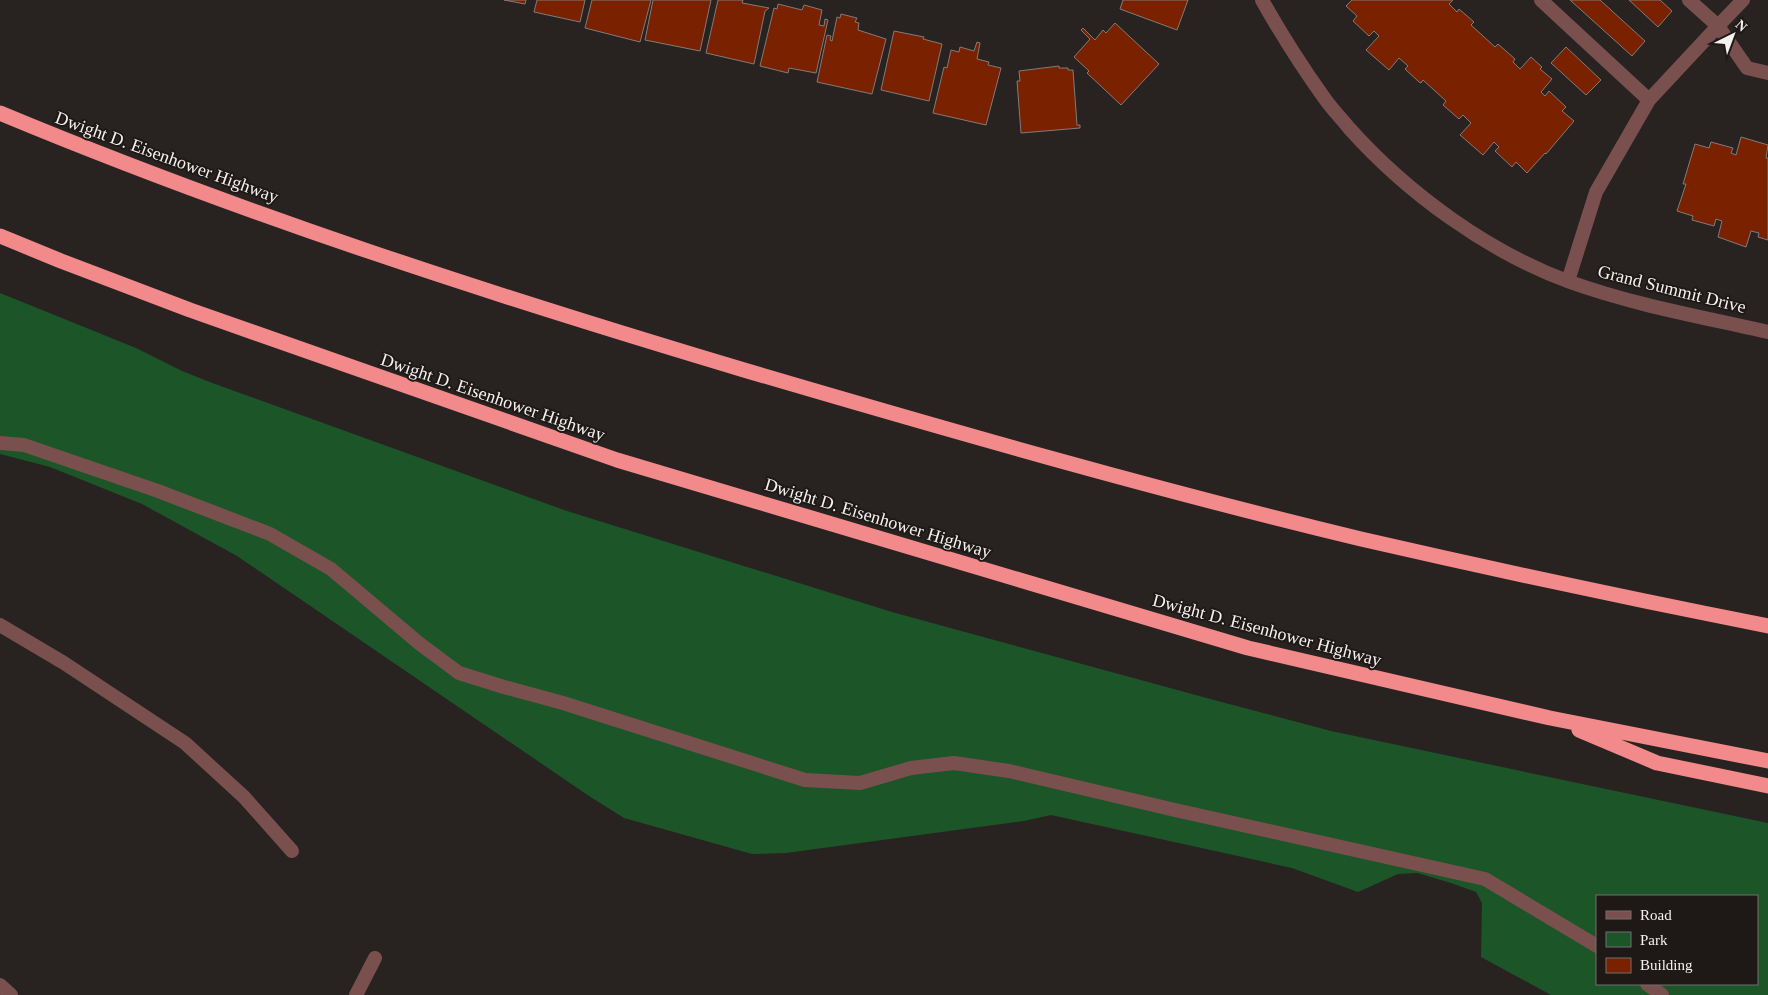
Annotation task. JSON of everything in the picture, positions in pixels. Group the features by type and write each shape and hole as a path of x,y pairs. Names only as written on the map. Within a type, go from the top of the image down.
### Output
{"highway":[{"name":"Dwight D. Eisenhower Highway","path":"0,113 55,136 227,200 445,277 659,344 884,411 1119,477 1357,538 1570,586 1768,626"},
{"name":"Dwight D. Eisenhower Highway","path":"0,236 61,262 190,310 617,460 1248,648 1550,718 1768,761"},
{"path":"1550,718 1657,763 1768,786"}],"street":[{"name":"Grand Summit Drive","path":"1262,0 1282,35 1325,100 1369,150 1413,190 1462,226 1513,256 1568,281 1618,298 1768,332"},
{"path":"1541,0 1649,100"},
{"path":"1689,0 1718,26 1747,68 1768,73"},
{"name":"Grand Summit Drive","path":"1568,281 1596,192 1649,100 1743,0"},
{"path":"0,443 24,445 158,491 270,534 331,569 420,644 459,673 504,688 564,703 805,780 860,783 911,768 954,763 1009,771 1485,879 1596,945"},
{"path":"0,625 64,663 185,743 244,797 292,851"},
{"path":"356,995 375,958"},
{"path":"0,985 11,995"},
{"path":"1648,985 1662,995"}],"green space":[{"path":"0,293 136,348 182,371 215,384 567,511 892,612 1331,731 1768,823 1768,995 1551,995 1481,957 1482,903 1476,892 1451,883 1417,873 1398,874 1358,892 1292,868 1051,815 1024,821 786,853 752,854 624,818 237,556 142,504 50,467 0,454"}],"building":[{"path":"504,0 526,0 525,4"},
{"path":"537,0 585,0 580,22 534,12"},
{"path":"592,0 651,0 640,42 585,28"},
{"path":"653,0 711,0 700,51 645,40"},
{"path":"718,0 743,0 742,3 769,8 765,11 754,64 706,53"},
{"path":"1123,0 1188,0 1177,30 1120,9"},
{"path":"1352,0 1453,0 1449,4 1457,12 1459,9 1474,22 1471,25 1495,47 1498,44 1515,59 1513,62 1520,69 1531,57 1542,67 1540,69 1552,79 1541,92 1545,96 1549,91 1566,107 1562,111 1574,121 1527,173 1516,162 1512,167 1495,151 1499,147 1494,142 1483,155 1460,135 1471,123 1463,115 1459,119 1443,105 1446,101 1423,80 1421,83 1419,82 1405,69 1408,66 1399,58 1389,70 1366,50 1379,36 1374,31 1369,36 1353,21 1357,16 1346,6"},
{"path":"1570,0 1600,0 1645,41 1632,56"},
{"path":"1629,0 1660,0 1672,11 1658,27"},
{"path":"778,4 802,10 804,5 822,10 819,25 824,26 825,19 828,20 816,73 789,68 788,73 760,66 774,8 777,9"},
{"path":"841,14 857,18 855,22 859,23 858,30 886,39 872,94 817,82 827,35 831,36 830,40 832,41 837,17 840,18"},
{"path":"1115,23 1159,64 1121,105 1087,73 1089,71 1074,57 1090,39 1081,30 1083,28 1095,40 1103,30 1106,33"},
{"path":"894,31 924,37 923,39 942,44 929,101 881,90"},
{"path":"977,42 980,43 977,59 989,62 988,65 1001,68 986,125 933,113 944,67 947,68 951,50 959,52 960,47 974,51"},
{"path":"1566,47 1601,80 1586,95 1551,63"},
{"path":"1059,66 1059,68 1073,70 1077,125 1080,125 1080,128 1021,133 1017,81 1020,81 1019,71"},
{"path":"1741,137 1768,145 1766,158 1768,158 1768,240 1758,237 1759,233 1751,231 1746,247 1718,237 1722,221 1716,219 1714,226 1692,220 1693,216 1677,211 1686,184 1683,184 1695,144 1709,148 1711,142 1733,148 1731,153 1736,155"}]}
